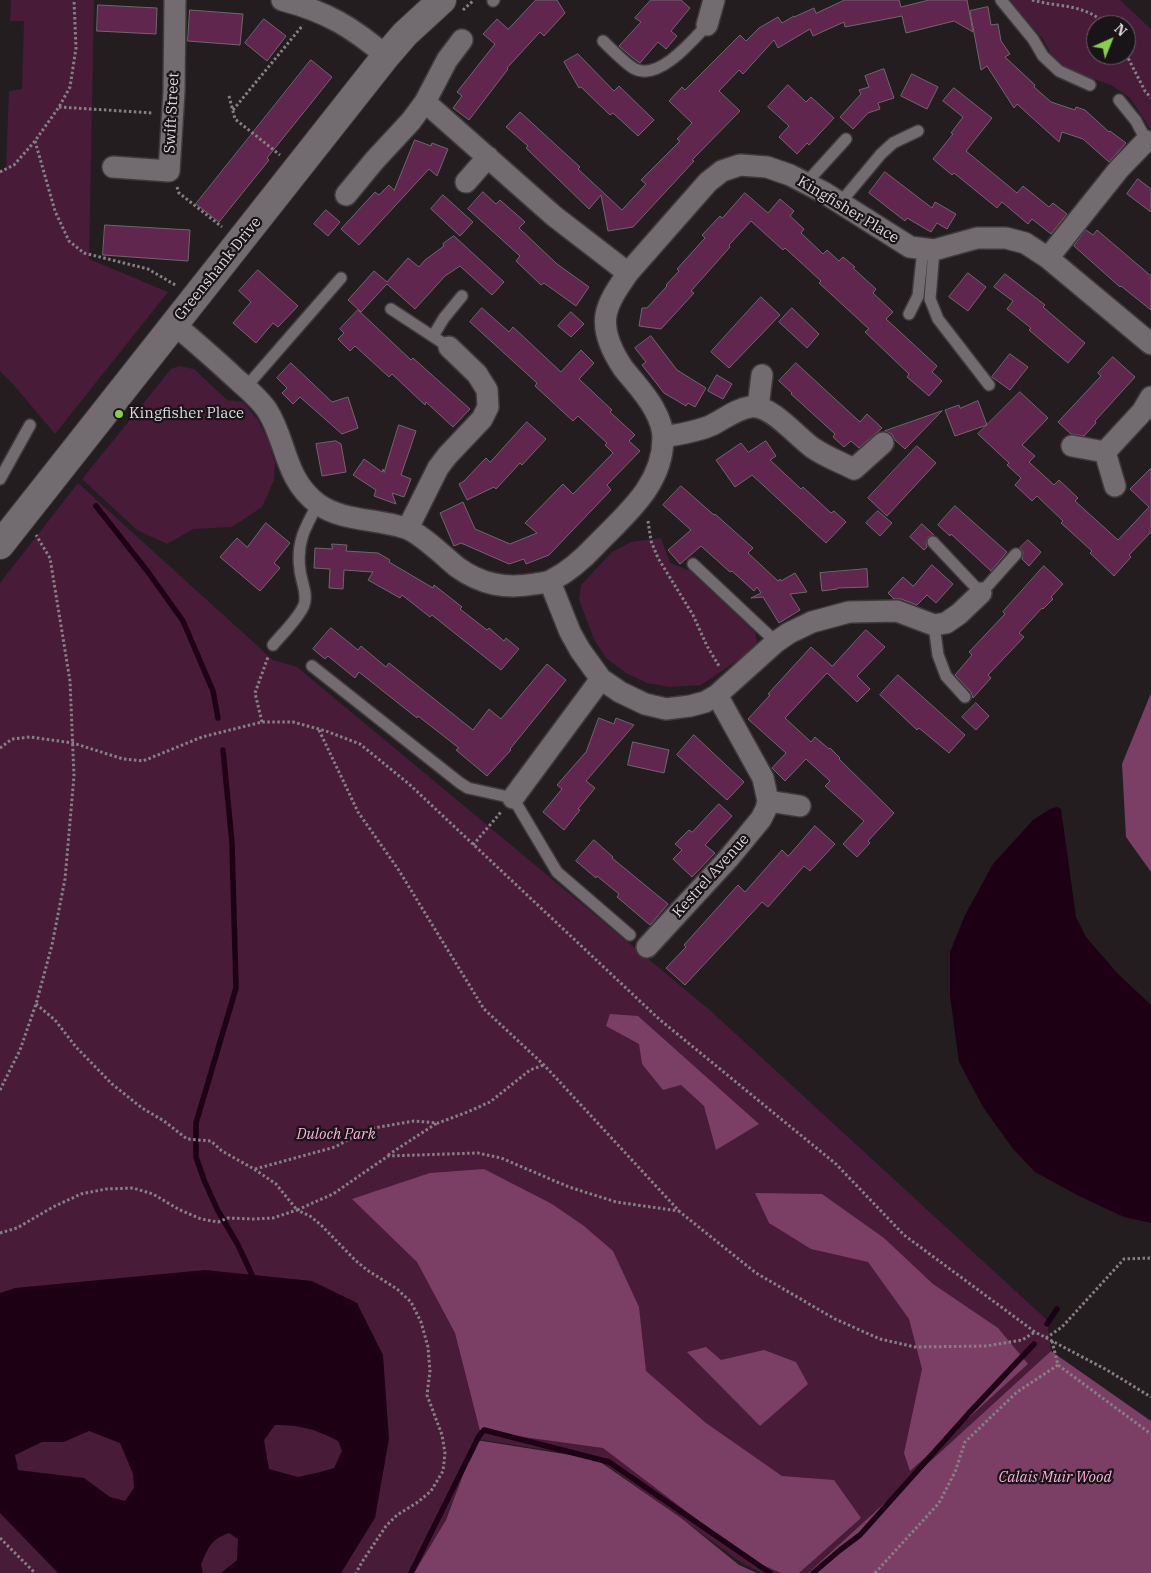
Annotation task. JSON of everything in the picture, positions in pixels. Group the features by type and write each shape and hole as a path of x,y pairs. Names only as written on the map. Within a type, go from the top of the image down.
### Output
{"street":[{"name":"Swift Street","path":"113,167 169,171 173,115 175,0"},
{"path":"282,0 315,10 343,23 386,56"},
{"name":"Greenshank Drive","path":"0,545 386,56 405,34 442,0"},
{"path":"707,25 714,0"},
{"path":"346,195 411,121 425,102 447,60 462,40"},
{"path":"425,102 554,216 628,273"},
{"path":"1048,258 1120,169 1149,145"},
{"path":"466,182 488,157"},
{"name":"Kingfisher Place","path":"174,324 246,387 266,409 275,427 290,469 298,483 318,504 351,516 408,528 459,568 480,580 501,586 523,586 550,582 578,564 641,498 652,482 660,462 663,437 660,421 650,401 613,351 607,333 606,315 614,295 628,273 708,182 722,171 740,164 767,167 790,175 840,203 910,247 928,249"},
{"path":"928,249 977,238 1006,238 1025,243 1048,258 1151,344"},
{"path":"408,528 438,468 482,419 488,407 487,390 477,374 441,342"},
{"path":"758,407 762,375"},
{"path":"1105,452 1142,412 1151,397"},
{"path":"663,437 700,430 751,406 758,407 775,416 802,440 821,453 854,469 883,443"},
{"path":"1072,446 1105,452"},
{"path":"1105,452 1115,486"},
{"path":"550,582 570,632 580,650 601,679 620,692 645,704 666,708 690,706 705,702 724,690 789,632 812,622 849,612 898,612 934,624 946,623 959,614 981,592"},
{"path":"513,798 601,679"},
{"path":"724,690 764,778 768,800 800,806"},
{"name":"Kestrel Avenue","path":"638,941 728,859 761,820 768,800"}],"lane":[{"path":"1001,0 1033,39 1043,56 1059,71 1090,85"},
{"path":"603,41 635,69 648,72 672,59 707,25"},
{"path":"1119,100 1136,121 1149,145"},
{"path":"840,203 881,154 893,143 918,131"},
{"path":"806,184 846,139"},
{"path":"909,314 918,296 928,249"},
{"path":"928,249 930,299 942,325 989,385"},
{"path":"246,387 341,278"},
{"path":"391,309 441,342 444,318 462,296"},
{"path":"0,480 30,424"},
{"path":"273,645 305,603 299,552 305,527 318,504"},
{"path":"933,542 981,592 1016,554"},
{"path":"693,564 776,642"},
{"path":"934,624 938,655 946,676 965,697"},
{"path":"312,666 460,784 468,788 513,798 556,872 638,941"}],"path":[{"path":"0,172 14,165 36,141 70,87 76,48 74,0"},
{"path":"1032,0 1078,8 1093,15"},
{"path":"233,110 315,10"},
{"path":"1132,65 1151,98"},
{"path":"229,96 235,118 283,157"},
{"path":"59,107 173,115"},
{"path":"36,141 55,211 70,241 84,253 148,269 172,282 194,300"},
{"path":"169,171 179,193 224,229"},
{"path":"641,498 648,518 651,541 658,558 693,615 724,690"},
{"path":"0,1090 20,1050 36,1004 52,945 65,879 74,776 70,681 50,558 32,528"},
{"path":"262,722 255,693 273,645"},
{"path":"0,748 12,739 30,737 73,743 123,759 143,760 202,737 262,722 293,722 360,744 408,784 659,1019 836,1164 904,1235 1035,1332 1107,1370 1151,1397"},
{"path":"318,729 358,812 398,869 484,1009 544,1064 680,1212 756,1274 835,1319 880,1339 915,1347 986,1346 1022,1340 1035,1332"},
{"path":"473,845 513,798"},
{"path":"36,1004 55,1020 76,1047 112,1084 142,1108 164,1121 187,1139 211,1141 222,1151 276,1184 297,1210 310,1216 322,1225 354,1260 397,1289 411,1302 422,1322 428,1347 430,1371 427,1395 442,1435 445,1453 443,1471 431,1491 397,1515 386,1526 356,1573"},
{"path":"0,1233 17,1228 53,1207 81,1194 106,1188 133,1188 153,1194 178,1209 201,1219 218,1222 228,1218 273,1218 333,1194 438,1123 490,1102 530,1070 544,1064"},
{"path":"254,1169 335,1147 368,1128 414,1121 438,1123"},
{"path":"388,1156 478,1153 501,1158 568,1187 616,1202 680,1212"},
{"path":"1046,1338 1062,1327 1124,1259 1151,1258"},
{"path":"1052,1341 1058,1365 1151,1434"},
{"path":"875,1573 939,1503 955,1472 965,1442 1018,1392 1058,1365"},
{"path":"0,1538 34,1573"}],"green space":[{"path":"11,0 94,0 89,259 168,292 55,434 0,371 0,170 6,169 9,91 22,89 24,21 10,21"},
{"path":"1010,0 1120,0 1151,29 1151,130 1130,98 1111,85 1076,73 1055,62 1043,39"},
{"path":"179,366 194,369 227,400 243,402 258,420 268,440 275,463 274,480 262,507 232,527 193,529 167,544 137,530 82,479 171,369"},
{"name":"Duloch Park","path":"78,483 273,660 297,667 712,1012 1047,1320 1051,1351 808,1573 762,1573 742,1563 597,1458 477,1439 442,1529 415,1573 0,1573 0,583"},
{"path":"661,538 670,563 691,571 755,632 757,642 747,654 701,685 671,687 647,683 626,673 606,658 594,639 579,600 581,585 612,552 631,542"},
{"path":"1151,693 1151,872 1126,837 1122,764"},
{"path":"610,1014 638,1016 759,1124 716,1150 704,1106 681,1085 663,1090 642,1064 639,1044 606,1026"},
{"path":"484,1169 552,1204 584,1226 613,1251 639,1307 646,1371 706,1423 782,1476 834,1480 861,1518 799,1573 781,1573 749,1559 603,1448 480,1431 455,1333 417,1262 352,1199 430,1173"},
{"path":"755,1193 822,1194 884,1238 933,1284 998,1328 1028,1364 910,1471 904,1453 922,1369 909,1319 868,1262 811,1249 769,1223"},
{"path":"706,1347 721,1360 764,1350 796,1362 808,1384 760,1426 687,1352"},
{"name":"Calais Muir Wood","path":"1051,1351 1151,1421 1151,1573 808,1573"},
{"path":"476,1440 596,1459 681,1518 739,1565 757,1573 414,1573 446,1520"}],"shaded area":[{"path":"1057,807 1061,809 1076,917 1086,937 1118,974 1151,1005 1151,1223 1124,1217 1079,1196 1035,1172 1013,1149 983,1107 959,1062 950,996 950,952 965,915 993,864 1033,820 1050,809"},
{"path":"205,1270 312,1281 357,1303 383,1355 389,1439 375,1518 341,1573 221,1573 237,1560 238,1539 229,1533 214,1541 208,1549 201,1564 203,1573 58,1573 0,1513 0,1293 15,1288","holes":["275,1425 308,1428 338,1441 342,1451 334,1468 298,1477 269,1469 264,1440","89,1431 120,1443 133,1474 134,1488 125,1501 110,1497 84,1478 18,1470 15,1455 42,1442 64,1442"]}],"building":[{"path":"536,0 557,0 565,13 544,36 540,32 507,68 469,120 453,108 462,96 457,92 495,44 483,34 497,19 508,29"},
{"path":"651,0 681,0 690,8 671,31 677,36 666,49 658,42 640,63 619,46 641,22 635,18"},
{"path":"845,0 899,0 901,7 929,0 967,0 973,32 954,21 906,33 902,16 845,27 844,22 813,36 810,29 778,48 774,40 743,74 739,70 719,91 740,111 692,160 694,161 633,227 608,231 601,195 589,209 526,148 528,146 506,127 520,112 580,167 578,169 622,210 646,184 641,180 680,141 677,139 692,123 669,101 682,87 685,90 740,35 746,41 759,28 778,17 782,23 814,8 816,13"},
{"path":"98,5 157,8 156,34 97,31"},
{"path":"988,7 991,25 998,24 1001,41 1010,54 1005,57 1035,85 1034,87 1051,102 1075,110 1076,107 1085,110 1109,132 1126,143 1109,162 1083,139 1062,132 1059,142 1017,104 1014,108 987,66 981,70 970,11"},
{"path":"190,10 243,14 240,45 188,41"},
{"path":"264,19 286,36 267,61 245,43"},
{"path":"578,54 614,91 619,86 654,120 638,136 613,113 610,115 581,87 579,88 564,62"},
{"path":"311,60 332,77 219,222 196,204"},
{"path":"884,69 894,98 878,103 880,109 868,113 853,129 840,117 861,94 859,90 869,87 865,76"},
{"path":"912,74 938,87 927,109 901,96"},
{"path":"788,85 806,102 811,97 834,118 809,145 807,143 797,154 779,137 789,126 768,107"},
{"path":"954,88 992,118 966,151 1017,193 1023,186 1049,207 1053,203 1067,214 1051,234 1032,219 1028,224 1002,202 997,208 954,173 952,175 933,159 953,134 951,133 963,117 943,101"},
{"path":"415,140 431,146 432,143 448,149 437,176 429,169 359,245 341,229 375,192 379,195 389,185 394,190"},
{"path":"885,172 932,208 935,202 956,214 947,229 937,223 931,232 907,218 905,221 869,193"},
{"path":"1138,179 1151,189 1151,212 1127,194"},
{"path":"483,192 496,204 500,200 525,222 519,228 557,264 589,287 576,306 544,283 541,285 516,261 520,256 468,209"},
{"path":"745,193 768,213 780,199 794,211 790,216 804,229 801,233 823,254 827,250 839,261 843,257 876,289 873,293 893,312 886,319 937,366 932,372 942,381 929,396 907,377 909,374 865,332 869,329 819,283 821,281 785,248 783,250 751,221 691,291 694,293 661,329 639,326 642,308 647,308 667,286 679,271 677,269 705,238 702,235 720,216 722,218"},
{"path":"443,195 473,222 460,236 431,209"},
{"path":"326,210 340,222 328,236 314,224"},
{"path":"105,225 190,230 188,261 103,255"},
{"path":"1086,230 1093,235 1097,230 1151,276 1151,310 1120,287 1074,246"},
{"path":"454,236 504,282 492,295 460,266 445,276 415,309 387,284 361,312 348,300 374,271 387,282 408,258 419,267"},
{"path":"258,270 298,306 278,327 273,323 256,343 233,323 251,302 239,291"},
{"path":"968,273 986,287 968,311 949,297"},
{"path":"1005,274 1045,305 1043,307 1085,343 1068,363 1029,330 1031,328 1007,309 1013,301 994,287"},
{"path":"761,297 780,315 729,368 711,352"},
{"path":"482,308 509,332 513,327 561,372 581,350 594,363 579,379 635,435 629,441 640,451 607,485 611,490 549,555 526,564 524,559 509,564 461,543 454,546 440,513 463,502 475,529 510,544 537,533 525,523 563,484 573,494 613,453 605,445 607,443 578,416 573,421 535,386 537,383 470,322"},
{"path":"792,308 819,334 807,348 779,322"},
{"path":"358,310 411,360 413,358 470,409 453,427 426,402 425,405 392,374 389,377 355,346 350,351 338,339 344,333 340,329"},
{"path":"571,312 584,324 571,337 558,326"},
{"path":"651,336 677,370 706,388 695,407 688,403 686,406 664,393 642,365 646,362 635,348"},
{"path":"1010,354 1028,367 1010,390 992,377"},
{"path":"1113,357 1135,377 1084,436 1071,434 1058,422 1101,376 1098,373"},
{"path":"291,363 332,402 348,397 358,428 342,434 300,397 293,404 282,393 287,388 277,378"},
{"path":"796,363 860,422 867,414 882,428 859,448 851,441 844,447 833,437 835,434 779,381"},
{"path":"717,375 732,384 723,399 708,391"},
{"path":"1020,392 1048,418 1022,445 1035,456 1029,462 1054,485 1059,480 1078,498 1075,501 1118,540 1149,507 1130,489 1151,468 1151,532 1129,555 1131,557 1114,576 1037,496 1032,501 1015,485 1021,478 1007,465 1009,463 978,434"},
{"path":"978,401 987,425 955,436 945,410 959,405 960,408"},
{"path":"942,411 905,449 895,440 892,434 885,431"},
{"path":"527,422 546,439 496,489 494,487 467,500 459,484 486,458 490,462"},
{"path":"399,425 416,431 401,475 411,479 404,497 392,493 396,504 374,496 376,490 353,475 364,459 382,472 383,469 384,472"},
{"path":"336,441 341,444 346,472 322,476 316,444"},
{"path":"766,441 776,456 770,460 801,489 803,487 831,513 834,511 846,522 826,543 752,475 735,487 716,460 741,443 748,452"},
{"path":"917,446 936,463 887,516 868,498"},
{"path":"681,486 753,548 748,553 778,581 795,573 807,592 790,594 800,610 779,623 763,597 751,598 761,593 757,587 754,591 701,546 680,564 668,550 691,530 663,505"},
{"path":"955,506 1007,552 991,571 951,534 950,536 938,525"},
{"path":"878,511 892,523 880,536 866,523"},
{"path":"266,523 290,543 274,563 280,568 260,591 220,557 237,538 247,547"},
{"path":"922,524 934,535 928,537 927,547 924,550 910,537"},
{"path":"1028,540 1041,552 1029,566 1022,559 1023,552 1020,548"},
{"path":"332,544 347,545 346,551 378,553 390,560 389,562 433,588 434,585 487,630 489,628 504,641 506,638 519,649 501,670 432,615 430,617 402,595 400,598 368,580 373,572 344,570 343,589 329,588 330,569 314,568 315,548 332,549"},
{"path":"932,565 953,584 936,603 927,595 917,605 901,599 894,599 888,593 903,577 913,586"},
{"path":"1044,566 1063,584 1051,597 1053,599 1019,633 1024,637 988,675 991,678 973,698 971,692 955,675 972,655 969,652 1005,614 1003,612"},
{"path":"867,569 868,587 837,588 822,591 820,573"},
{"path":"331,628 358,650 361,646 386,667 389,663 473,730 489,709 501,719 547,664 566,680 511,750 487,776 456,750 459,748 418,716 417,718 359,672 355,678 328,656 325,659 313,649"},
{"path":"866,630 885,647 857,676 870,689 857,702 827,673 785,718 811,742 815,737 830,748 894,813 868,841 870,843 857,857 843,844 864,821 825,786 830,781 806,759 785,781 772,768 786,753 748,719 811,647 832,666"},
{"path":"898,675 965,735 949,753 919,728 917,730 880,695"},
{"path":"976,703 989,716 976,730 962,717"},
{"path":"599,718 614,724 616,718 634,725 586,781 595,788 564,830 543,812 562,789 557,785 586,752"},
{"path":"694,735 744,782 727,800 677,755"},
{"path":"633,742 669,750 664,773 628,765"},
{"path":"719,804 732,816 705,845 715,853 692,877 673,859 682,850 675,844 689,830 692,832"},
{"path":"815,826 835,844 810,871 804,866 768,907 762,902 685,985 666,968 738,885 745,892 782,850 788,856"},
{"path":"594,840 612,858 668,904 650,925 617,897 619,894 576,861"}],"waterway":[{"path":"96,506 148,572 183,621 213,691 218,718"},
{"path":"223,750 232,843 236,988 196,1123 196,1157 217,1209 238,1245 252,1275"},
{"path":"1047,1324 1057,1309"},
{"path":"813,1573 860,1535 969,1413 1034,1344"},
{"path":"411,1573 479,1436 484,1430 609,1462 770,1573"}],"place":[{"name":"Kingfisher Place","path":"119,414"}]}
